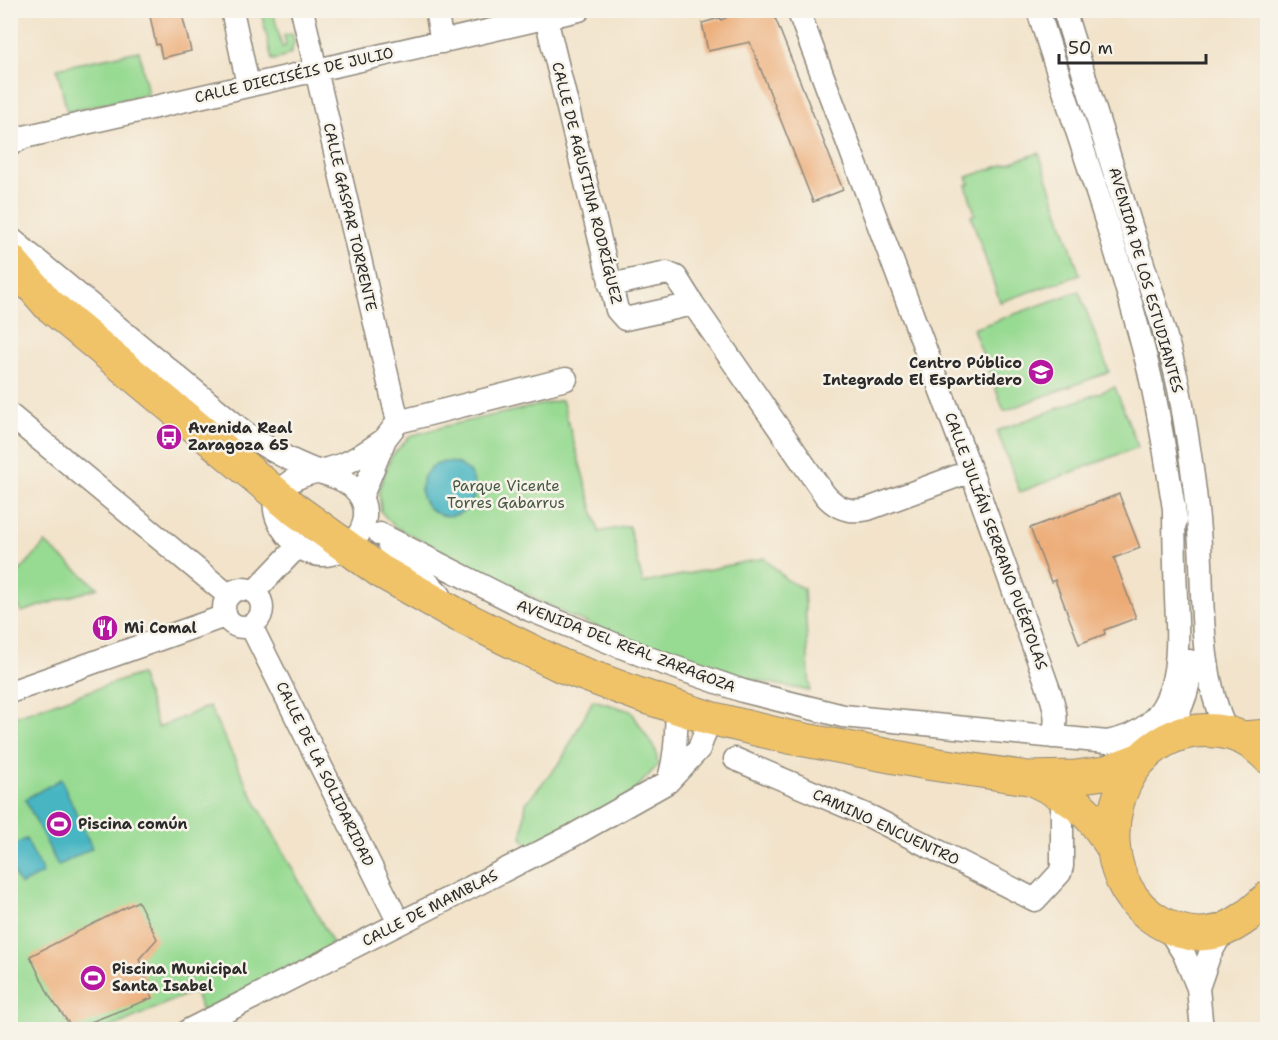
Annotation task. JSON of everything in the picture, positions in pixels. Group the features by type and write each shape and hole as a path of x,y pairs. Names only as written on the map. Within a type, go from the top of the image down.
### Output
{"main road":[{"name":"AVENIDA DEL REAL ZARAGOZA","path":"10,260 48,304"},
{"name":"AVENIDA DEL REAL ZARAGOZA","path":"10,281 48,304 277,496 380,571 456,614 562,666 710,718 800,739 933,764 1028,778 1076,777 1104,772 1187,733 1203,730 1251,740"},
{"path":"1151,751 1129,775 1118,801 1113,831 1113,848 1122,881 1130,896 1142,909 1167,927 1197,934 1224,929 1257,908 1268,898"},
{"name":"AVENIDA DEL REAL ZARAGOZA","path":"1028,778 1062,793 1085,810 1113,848"}],"street":[{"path":"232,10 248,85"},
{"name":"CALLE GASPAR TORRENTE","path":"302,10 391,431"},
{"path":"436,10 442,42"},
{"name":"CALLE DIECISÉIS DE JULIO","path":"15,140 579,10"},
{"name":"CALLE JULIÁN SERRANO PUÉRTOLAS","path":"798,10 971,471 1050,693 1057,726 1053,737"},
{"name":"AVENIDA DE LOS ESTUDIANTES","path":"1038,10 1146,357 1174,506 1186,588 1191,671 1184,701 1151,751"},
{"name":"AVENIDA DE LOS ESTUDIANTES","path":"1064,10 1160,320 1181,401 1200,549 1206,658 1214,698 1251,740"},
{"name":"CALLE DE AGUSTINA RODRÍGUEZ","path":"546,18 617,310 625,319 693,304"},
{"name":"AVENIDA DEL REAL ZARAGOZA","path":"10,238 256,441 319,472 343,480 397,555 427,580 456,614"},
{"path":"610,285 667,273 676,277 825,495 834,504 848,510 868,509 971,471"},
{"path":"391,431 363,507 360,535 347,547 331,553 318,554 305,551 298,546 279,521 275,507 277,496 292,481 355,459 391,431 566,379"},
{"path":"10,415 226,605 233,625 251,626 257,622 262,609 262,603 254,592 243,588 237,589 226,605 10,692"},
{"name":"AVENIDA DE LOS ESTUDIANTES","path":"1161,710 1173,685 1178,657 1174,506"},
{"name":"AVENIDA DEL REAL ZARAGOZA","path":"380,534 530,610 654,660 743,691 843,716 1095,742 1119,740 1142,729 1161,710"},
{"path":"254,592 298,546"},
{"name":"CALLE DE LA SOLIDARIDAD","path":"251,626 399,923"},
{"path":"668,782 676,745 677,708"},
{"name":"CALLE DE MAMBLAS","path":"189,1029 572,836 668,782 699,749 710,718"},
{"name":"CAMINO ENCUENTRO","path":"735,759 871,817 1035,900 1060,873 1062,866 1062,793"},
{"path":"1167,927 1184,954 1198,988 1202,1029"},
{"path":"1198,988 1209,956 1224,929"}],"green space":[{"path":"261,11 273,11 282,47 286,46 284,35 293,34 294,42 291,53 272,60"},
{"path":"139,51 148,94 67,112 57,68"},
{"path":"1039,153 1080,275 1000,302 971,216 975,214 966,185 970,184 967,177"},
{"path":"1079,291 1109,372 1004,411 973,329"},
{"path":"1115,387 1138,447 1020,492 997,431"},
{"name":"Parque Vicente Torres Gabarrus","path":"562,400 599,532 629,526 643,583 764,558 787,580 804,589 810,691 759,681 661,651 569,616 395,527 381,512 379,490 391,457 410,436"},
{"path":"45,543 98,588 21,612 11,581"},
{"path":"140,674 158,728 209,706 250,791 335,947 202,1011 194,991 108,1029 11,1029 10,718"},
{"path":"593,700 631,711 656,751 658,765 632,793 530,850 522,837 526,803 561,761"}],"water":[{"path":"443,462 453,462 463,466 471,474 475,489 471,504 463,512 453,516 443,516 433,512 425,504 421,494 421,484 425,474 433,466"},
{"name":"Piscina común","path":"61,779 92,848 58,866 25,799"},
{"path":"26,839 43,873 20,885 11,868 11,846"}],"building":[{"path":"151,10 181,10 191,51 162,58 159,44 156,45 150,16 152,15"},
{"path":"743,10 772,10 843,190 813,202 750,42 708,51 702,23 720,18 721,20"},
{"path":"1119,494 1140,548 1114,558 1136,618 1104,630 1105,634 1079,644 1055,580 1051,582 1030,528"},
{"name":"Piscina Municipal Santa Isabel","path":"138,901 157,939 139,959 152,998 73,1029 50,997 30,956"}],"place":[{"name":"Centro Público Integrado El Espartidero","path":"1041,372"},
{"name":"Avenida Real Zaragoza 65","path":"169,437"},
{"name":"Mi Comal","path":"105,628"},
{"name":"Piscina común","path":"59,824"},
{"name":"Piscina Municipal Santa Isabel","path":"93,978"}]}
